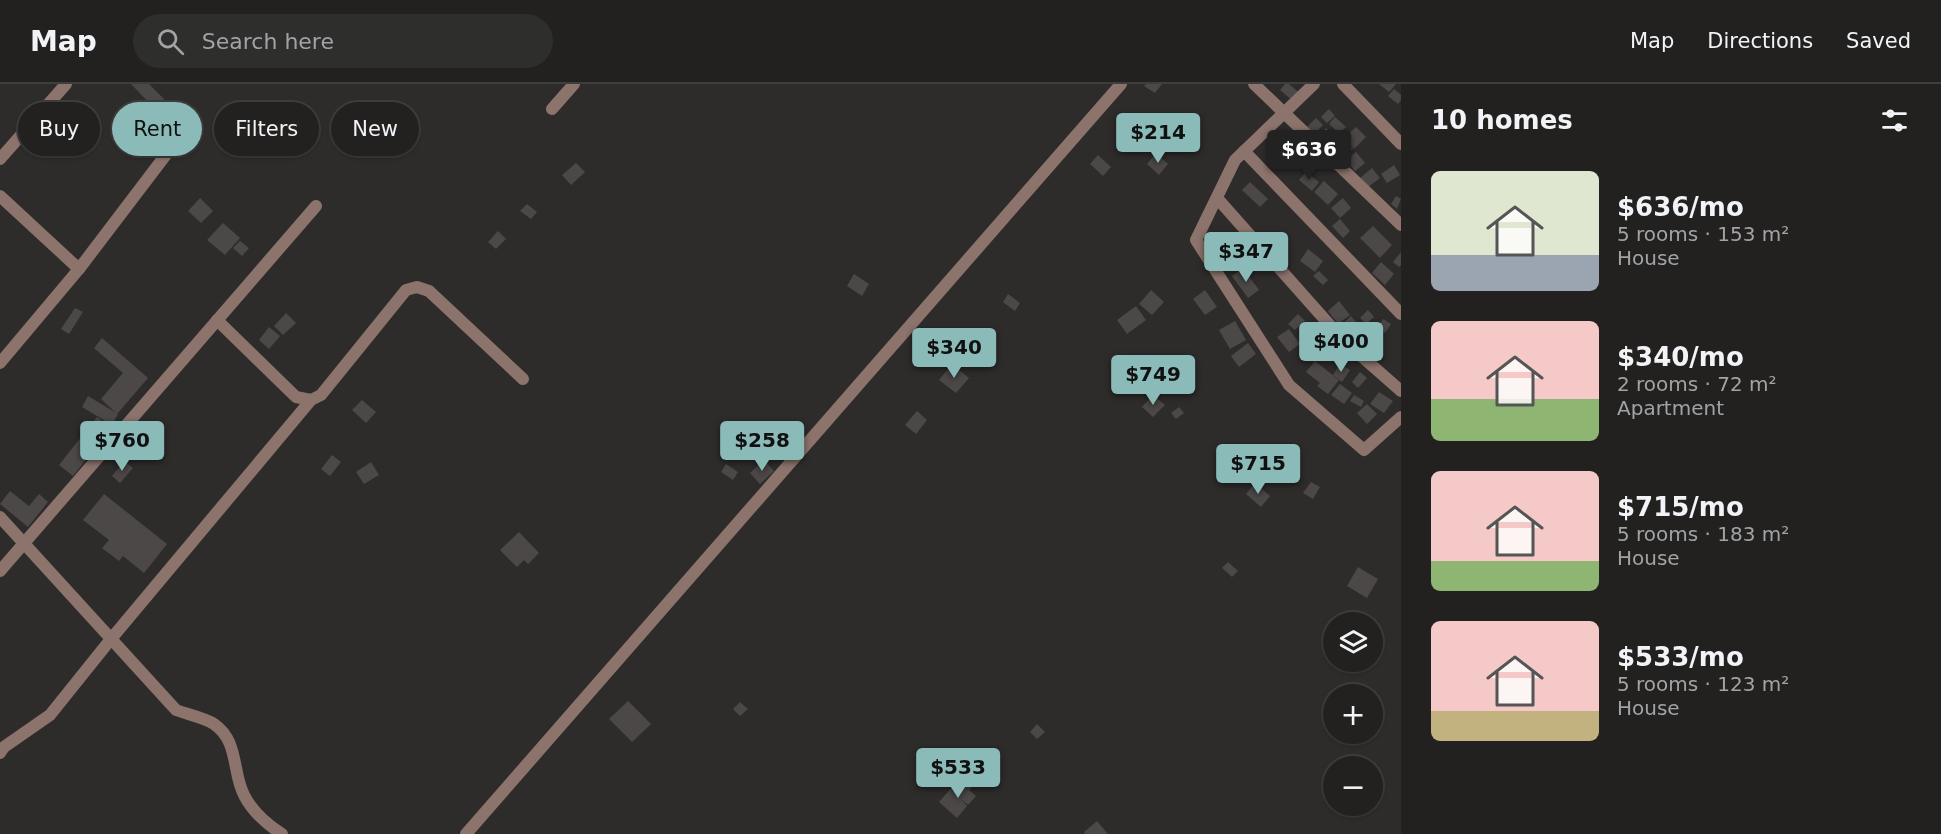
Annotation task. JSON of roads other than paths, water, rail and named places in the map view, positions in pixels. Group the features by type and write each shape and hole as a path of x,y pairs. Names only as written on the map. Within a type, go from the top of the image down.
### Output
{"street":[{"path":"0,159 66,84"},
{"path":"552,109 574,84"},
{"path":"466,834 1121,84"},
{"path":"1254,84 1401,225"},
{"path":"1314,84 1234,160 1196,240 1289,385 1364,450 1401,417"},
{"path":"1343,84 1401,144"},
{"path":"1244,151 1401,314"},
{"path":"0,363 79,269 165,156"},
{"path":"0,196 79,269"},
{"path":"1216,198 1343,340 1401,391"},
{"path":"0,571 316,206"},
{"path":"0,753 4,747 50,715 311,400 321,395 406,290 417,287 429,291 523,379"},
{"path":"217,320 297,397 311,400"},
{"path":"0,517 176,710 214,724 227,738 234,752 235,770 244,796 268,825 282,834"}]}
